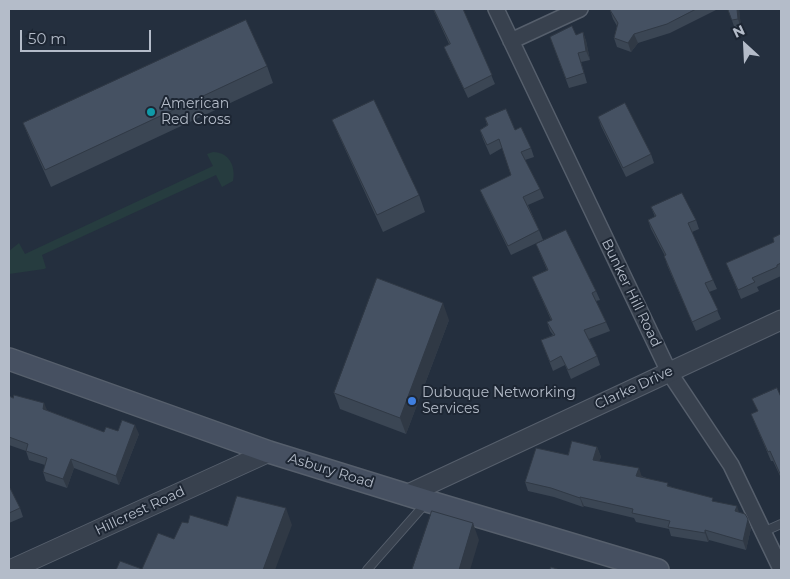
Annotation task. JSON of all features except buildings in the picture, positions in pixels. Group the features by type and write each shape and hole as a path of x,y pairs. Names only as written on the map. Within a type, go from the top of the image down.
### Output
{"main road":[{"name":"Asbury Road","path":"9,359 269,452 658,570"}],"street":[{"name":"Bunker Hill Road","path":"496,9 669,372 731,465 781,569"},
{"path":"511,41 580,9"},
{"name":"Clarke Drive","path":"406,495 781,320"},
{"name":"Hillcrest Road","path":"10,570 269,452"}],"lane":[{"path":"366,570 428,501"},
{"path":"763,532 781,524"}],"green space":[{"path":"213,152 223,154 230,161 234,175 233,181 222,187 216,175 42,255 46,268 44,269 9,274 9,251 19,243 25,254 213,166 207,154"}],"place":[{"name":"American Red Cross","path":"151,112"},
{"name":"Dubuque Networking Services","path":"412,401"}]}
